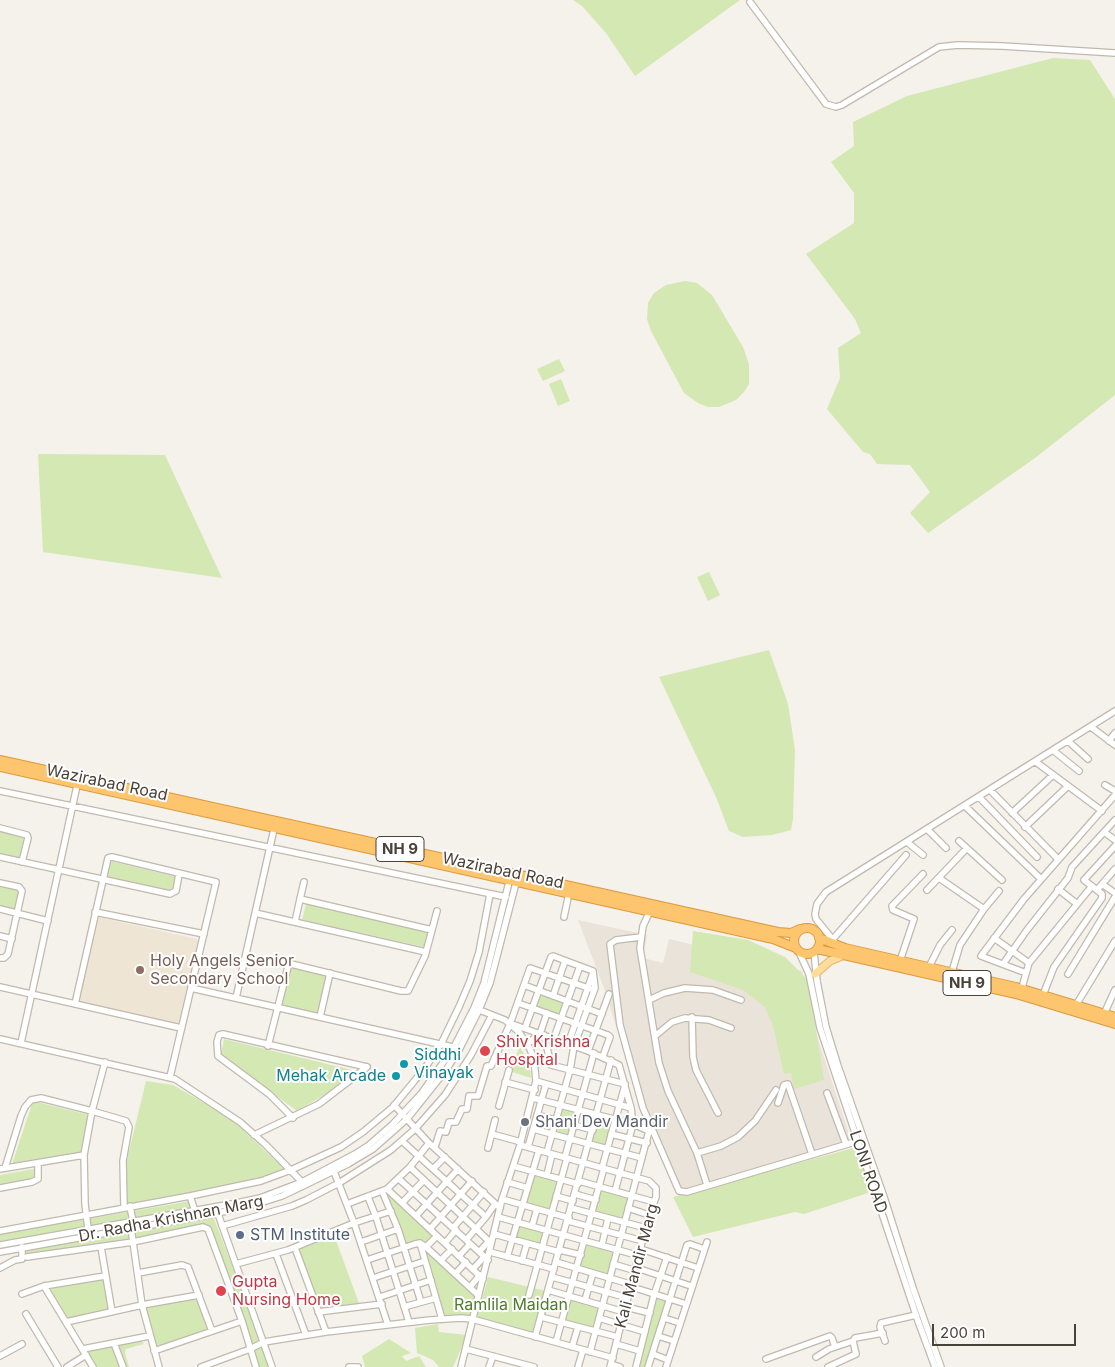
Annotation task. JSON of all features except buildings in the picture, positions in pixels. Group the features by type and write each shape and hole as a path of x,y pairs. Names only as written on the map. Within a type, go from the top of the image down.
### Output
{"highway":[{"name":"Wazirabad Road","path":"0,760 78,781 274,828 778,932 791,933 800,929"},
{"name":"Wazirabad Road","path":"0,767 78,781 514,877 569,893 773,939 798,950"},
{"path":"800,929 811,929 817,933 819,946 816,950 808,954 798,950 794,938 800,929"},
{"name":"NH 9","path":"819,938 838,946 930,967 951,976"},
{"name":"NH 9","path":"816,950 1043,995 1115,1017"},
{"name":"NH 9","path":"1021,992 1115,1024"}],"main road":[{"path":"814,977 830,961 836,957 846,955"}],"street":[{"path":"750,2 826,104 836,107 842,106 931,51 939,48 958,45 1002,46 1115,53"},
{"path":"838,946 816,919 815,908 819,900 834,886 979,798 1115,711"},
{"path":"1091,727 1115,745"},
{"path":"1109,741 1115,733"},
{"path":"1068,741 1088,759"},
{"path":"1054,751 1078,771"},
{"path":"1036,762 1102,811"},
{"path":"1012,813 1053,775"},
{"path":"21,1043 78,781"},
{"path":"1105,785 1115,791"},
{"path":"1025,827 1068,786"},
{"path":"990,790 1058,859"},
{"path":"0,791 506,897"},
{"path":"1026,973 981,956 1040,880 1115,795"},
{"path":"979,798 1037,857"},
{"path":"965,806 1040,880"},
{"path":"1003,964 1068,878 1072,867 1115,820"},
{"path":"0,828 27,835 28,838 22,862"},
{"path":"236,998 274,828"},
{"path":"927,830 946,848"},
{"path":"1104,832 1115,840"},
{"path":"958,841 1002,880"},
{"path":"908,842 923,855"},
{"path":"1043,995 1054,967 1102,898 1102,895 1095,888 1084,880 1115,846"},
{"path":"928,890 966,849"},
{"path":"833,939 906,855"},
{"path":"0,857 170,894 176,891 179,874"},
{"path":"75,1004 102,880 107,860 110,857 216,882 170,1077"},
{"path":"1021,992 1029,963 1078,904 1102,884 1115,869"},
{"path":"900,960 914,919 893,910 892,906 922,874"},
{"path":"514,877 506,897 477,1009 510,1024 602,1056 619,1065 631,1108 633,1124 615,1191"},
{"name":"Dr. Radha Krishnan Marg","path":"0,1252 132,1225 271,1200 373,1149 405,1117 446,1070 493,975 514,877"},
{"path":"939,878 984,909"},
{"path":"295,922 304,882"},
{"path":"0,883 21,888 8,954 4,958 0,958"},
{"path":"1102,884 1115,893"},
{"path":"1058,890 1078,904"},
{"path":"951,976 960,945 998,891"},
{"path":"564,917 569,893"},
{"path":"0,1231 261,1181 291,1170 341,1147 380,1119 394,1105 425,1068 441,1044 470,981 479,952 490,894"},
{"path":"1068,974 1115,897"},
{"path":"300,899 432,930"},
{"path":"0,909 48,921"},
{"path":"275,960 405,991 410,988 426,952 437,910"},
{"path":"650,911 643,926 641,936 641,957 659,1063 668,1092 697,1153 707,1185"},
{"path":"95,912 204,934"},
{"path":"255,913 426,952"},
{"path":"930,967 940,945 952,930"},
{"path":"0,936 12,939"},
{"path":"641,936 616,940 610,944 620,1025 643,1108 677,1189 686,1192 858,1141"},
{"path":"994,938 1029,963"},
{"path":"1076,1005 1115,941"},
{"path":"798,950 814,977"},
{"path":"814,977 816,950"},
{"path":"525,1028 552,956 593,971 595,984 584,1007 572,1045 570,1070 552,1134 547,1175"},
{"path":"553,996 565,961"},
{"path":"268,1046 289,963"},
{"path":"554,1038 580,966"},
{"path":"347,1204 384,1190 399,1179 418,1156 432,1145 440,1131 446,1132 449,1122 456,1122 462,1109 467,1109 469,1096 478,1096 487,1066 491,1066 510,1024 530,968 591,989"},
{"path":"320,1017 330,973"},
{"name":"LONI ROAD","path":"814,977 820,1028 836,1067 941,1367"},
{"name":"LONI ROAD","path":"814,977 836,1067 858,1141 935,1367"},
{"path":"524,985 602,1014"},
{"path":"0,987 181,1028"},
{"path":"191,988 457,1048"},
{"path":"649,1000 664,993 684,988 713,990 741,1000"},
{"path":"1104,1014 1115,990"},
{"path":"529,1295 561,1179 596,1031 609,994"},
{"path":"518,1003 608,1035 610,1037 602,1056"},
{"path":"547,1013 542,1034 551,1064 625,1085"},
{"path":"222,1226 292,1206 339,1184 402,1141 445,1095 457,1078 492,1015"},
{"path":"655,1036 672,1022 692,1018 709,1020 731,1028"},
{"path":"692,1018 693,1058 696,1070 718,1113"},
{"path":"459,1256 476,1228 498,1206 502,1199 521,1143 535,1090 534,1059 527,1044 510,1024"},
{"path":"254,1135 293,1118 329,1097 367,1067 220,1034 217,1038 217,1054 220,1058 279,1102 293,1118"},
{"path":"527,1044 542,1034"},
{"path":"0,1039 170,1077 240,1122 302,1182"},
{"path":"535,1336 611,1060"},
{"path":"88,1229 84,1155 92,1111 105,1062"},
{"path":"499,1106 509,1070"},
{"path":"536,1081 631,1108"},
{"path":"505,1082 535,1090"},
{"path":"528,1147 546,1084"},
{"path":"778,1103 784,1085 788,1084 812,1154"},
{"path":"556,1342 585,1241 614,1120 625,1085"},
{"path":"697,1153 721,1146 738,1137 755,1122 776,1090"},
{"path":"827,1093 846,1144"},
{"path":"2,1169 25,1106 31,1100 41,1098 126,1121 129,1125 123,1161 127,1207 132,1225 142,1305 159,1367"},
{"path":"533,1098 633,1124 649,1131 590,1352"},
{"path":"394,1105 415,1129 498,1206 498,1217 481,1277 461,1367"},
{"path":"537,1115 556,1120"},
{"path":"488,1148 496,1120"},
{"path":"574,1125 593,1130"},
{"path":"534,1129 642,1158"},
{"name":"Kali Mandir Marg","path":"492,1134 528,1147 654,1184 656,1193 654,1202 611,1363"},
{"path":"611,1134 647,1143"},
{"path":"402,1141 486,1217"},
{"path":"508,1257 539,1150"},
{"path":"2,1169 84,1155"},
{"path":"434,1168 445,1156"},
{"path":"0,1188 32,1182 38,1179 38,1163"},
{"path":"513,1166 578,1183 599,1186 654,1202"},
{"path":"410,1167 490,1242"},
{"path":"0,1245 88,1229 132,1225 195,1211 216,1210 270,1195 333,1169 361,1242 388,1325"},
{"path":"416,1216 458,1169"},
{"path":"399,1179 479,1252 487,1256 508,1257 554,1269"},
{"path":"402,1203 424,1180"},
{"path":"430,1229 472,1181"},
{"path":"507,1182 528,1188"},
{"path":"384,1190 402,1203 481,1277"},
{"path":"384,1190 421,1302"},
{"path":"445,1242 463,1216 484,1192"},
{"path":"575,1194 596,1200"},
{"path":"190,1196 195,1211"},
{"path":"556,1196 573,1201"},
{"path":"368,1197 388,1253 409,1322"},
{"path":"502,1199 551,1213 588,1227 643,1241"},
{"path":"571,1208 646,1228"},
{"path":"628,1208 649,1215"},
{"path":"532,1226 536,1209"},
{"path":"216,1210 272,1367"},
{"path":"236,1264 295,1248 354,1223 391,1211"},
{"path":"498,1217 640,1256"},
{"path":"602,1245 608,1218"},
{"path":"27,1257 133,1242 203,1227 208,1229 242,1321 256,1367"},
{"path":"361,1242 398,1229"},
{"path":"494,1234 580,1255"},
{"path":"426,1247 437,1236"},
{"path":"479,1252 490,1242"},
{"path":"666,1367 707,1242"},
{"path":"522,1261 527,1243"},
{"path":"367,1260 420,1244 441,1260 478,1296"},
{"path":"420,1244 442,1319"},
{"path":"648,1367 688,1244 704,1249"},
{"path":"101,1247 112,1312"},
{"path":"0,1268 22,1258 22,1248"},
{"path":"295,1248 326,1332"},
{"path":"441,1260 452,1249"},
{"path":"641,1249 698,1268"},
{"path":"276,1254 306,1335"},
{"path":"473,1269 487,1256"},
{"path":"636,1367 654,1295 667,1257"},
{"path":"373,1278 425,1261"},
{"path":"455,1274 466,1262"},
{"path":"556,1262 686,1304"},
{"path":"613,1264 691,1286"},
{"path":"138,1273 186,1266 190,1270 212,1331"},
{"path":"585,1300 593,1273"},
{"path":"22,1294 44,1286 105,1276"},
{"path":"470,1287 481,1277"},
{"path":"552,1277 628,1298"},
{"path":"380,1297 431,1280"},
{"path":"44,1286 93,1367"},
{"path":"548,1290 602,1305 650,1313"},
{"path":"66,1322 142,1305 199,1295"},
{"path":"404,1308 436,1298"},
{"path":"545,1303 565,1309"},
{"path":"318,1312 382,1304"},
{"path":"26,1314 58,1367"},
{"path":"885,1341 880,1326 881,1323 916,1315"},
{"path":"541,1317 618,1337"},
{"path":"599,1318 645,1332"},
{"path":"664,1318 680,1323"},
{"path":"201,1367 220,1364 264,1342 409,1322 472,1319 590,1352 620,1367"},
{"path":"154,1351 242,1321"},
{"path":"572,1347 578,1327"},
{"path":"816,1357 835,1347 853,1341 856,1337 882,1333"},
{"path":"67,1367 84,1352 114,1343 150,1336"},
{"path":"658,1336 674,1341"},
{"path":"766,1359 830,1336 835,1347"},
{"path":"828,1367 856,1354 853,1341"},
{"path":"114,1343 123,1367"},
{"path":"0,1356 22,1344"},
{"path":"616,1344 640,1351"},
{"path":"466,1349 521,1366 534,1367"},
{"path":"578,1367 583,1350"},
{"path":"652,1354 668,1360"},
{"path":"488,1367 493,1356"},
{"path":"349,1367 358,1367"}],"shaded area":[{"path":"99,917 201,940 181,1025 78,1002"},
{"path":"578,920 647,935 643,958 663,963 669,939 802,971 810,1015 852,1143 679,1194 644,1114 604,988"}],"green space":[{"path":"573,0 740,0 635,76 606,33 582,6"},
{"path":"1053,58 1090,60 1115,99 1115,395 1035,458 928,533 910,513 930,492 910,465 877,464 870,454 863,452 827,409 840,378 838,348 861,333 855,319 806,254 854,223 854,193 831,162 854,146 853,122 907,96"},
{"path":"685,281 697,283 712,295 743,347 749,364 749,384 744,392 736,400 719,407 708,407 698,403 684,393 651,331 647,319 648,303 654,293 666,285"},
{"path":"559,359 565,371 543,381 537,369"},
{"path":"561,379 570,401 558,406 549,384"},
{"path":"38,454 165,455 222,578 43,552"},
{"path":"709,572 720,595 708,601 697,577"},
{"path":"769,650 788,704 795,750 793,819 791,830 772,835 743,837 729,831 716,797 659,677"},
{"path":"0,831 27,837 22,859 0,854"},
{"path":"110,861 177,877 174,892 107,877"},
{"path":"0,885 22,890 17,911 0,907"},
{"path":"306,904 428,931 424,947 302,920"},
{"path":"693,931 748,940 785,957 808,980 824,1080 794,1089 791,1073 784,1074 773,1026 765,1007 743,990 690,972"},
{"path":"290,967 327,976 317,1014 281,1005"},
{"path":"539,992 566,1001 561,1015 534,1006"},
{"path":"224,1039 356,1071 327,1093 297,1111 221,1055"},
{"path":"519,1046 529,1062 531,1078 512,1072"},
{"path":"146,1081 173,1085 230,1118 287,1171 262,1182 126,1207 126,1164"},
{"path":"33,1101 89,1115 81,1153 11,1167"},
{"path":"561,1107 576,1111 569,1138 554,1134"},
{"path":"598,1117 612,1121 605,1148 591,1144"},
{"path":"857,1147 874,1191 804,1214 795,1212 693,1237 673,1197"},
{"path":"39,1168 39,1180 0,1186 0,1175"},
{"path":"533,1173 559,1180 550,1211 524,1204"},
{"path":"600,1188 631,1197 624,1221 594,1212"},
{"path":"387,1192 435,1235 425,1245 404,1245"},
{"path":"191,1201 194,1212 0,1248 0,1234"},
{"path":"213,1216 271,1367 258,1367 209,1228 25,1258 24,1249"},
{"path":"518,1223 544,1231 540,1246 514,1238"},
{"path":"334,1235 360,1306 318,1311 297,1250"},
{"path":"585,1244 616,1252 609,1276 578,1268"},
{"path":"422,1247 477,1297 471,1315 443,1318"},
{"name":"Ramlila Maidan","path":"488,1277 546,1291 534,1333 477,1318"},
{"path":"108,1278 115,1313 66,1322 45,1290"},
{"path":"656,1297 669,1301 647,1367 639,1367"},
{"path":"197,1298 208,1331 155,1350 146,1306"},
{"path":"570,1298 601,1306 594,1330 564,1321"},
{"path":"438,1324 439,1332 467,1335 453,1367 439,1367 433,1360 417,1353 415,1328"},
{"path":"140,1339 144,1344 126,1349 125,1353 129,1367 95,1367 84,1350"},
{"path":"389,1339 411,1353 402,1356 406,1361 419,1356 426,1367 365,1367 362,1356"}],"place":[{"name":"Holy Angels Senior Secondary School","path":"140,970"},
{"name":"Shiv Krishna Hospital","path":"485,1051"},
{"name":"Siddhi Vinayak","path":"404,1064"},
{"name":"Mehak Arcade","path":"396,1076"},
{"name":"Shani Dev Mandir","path":"525,1122"},
{"name":"STM Institute","path":"240,1235"},
{"name":"Gupta Nursing Home","path":"221,1291"}]}
